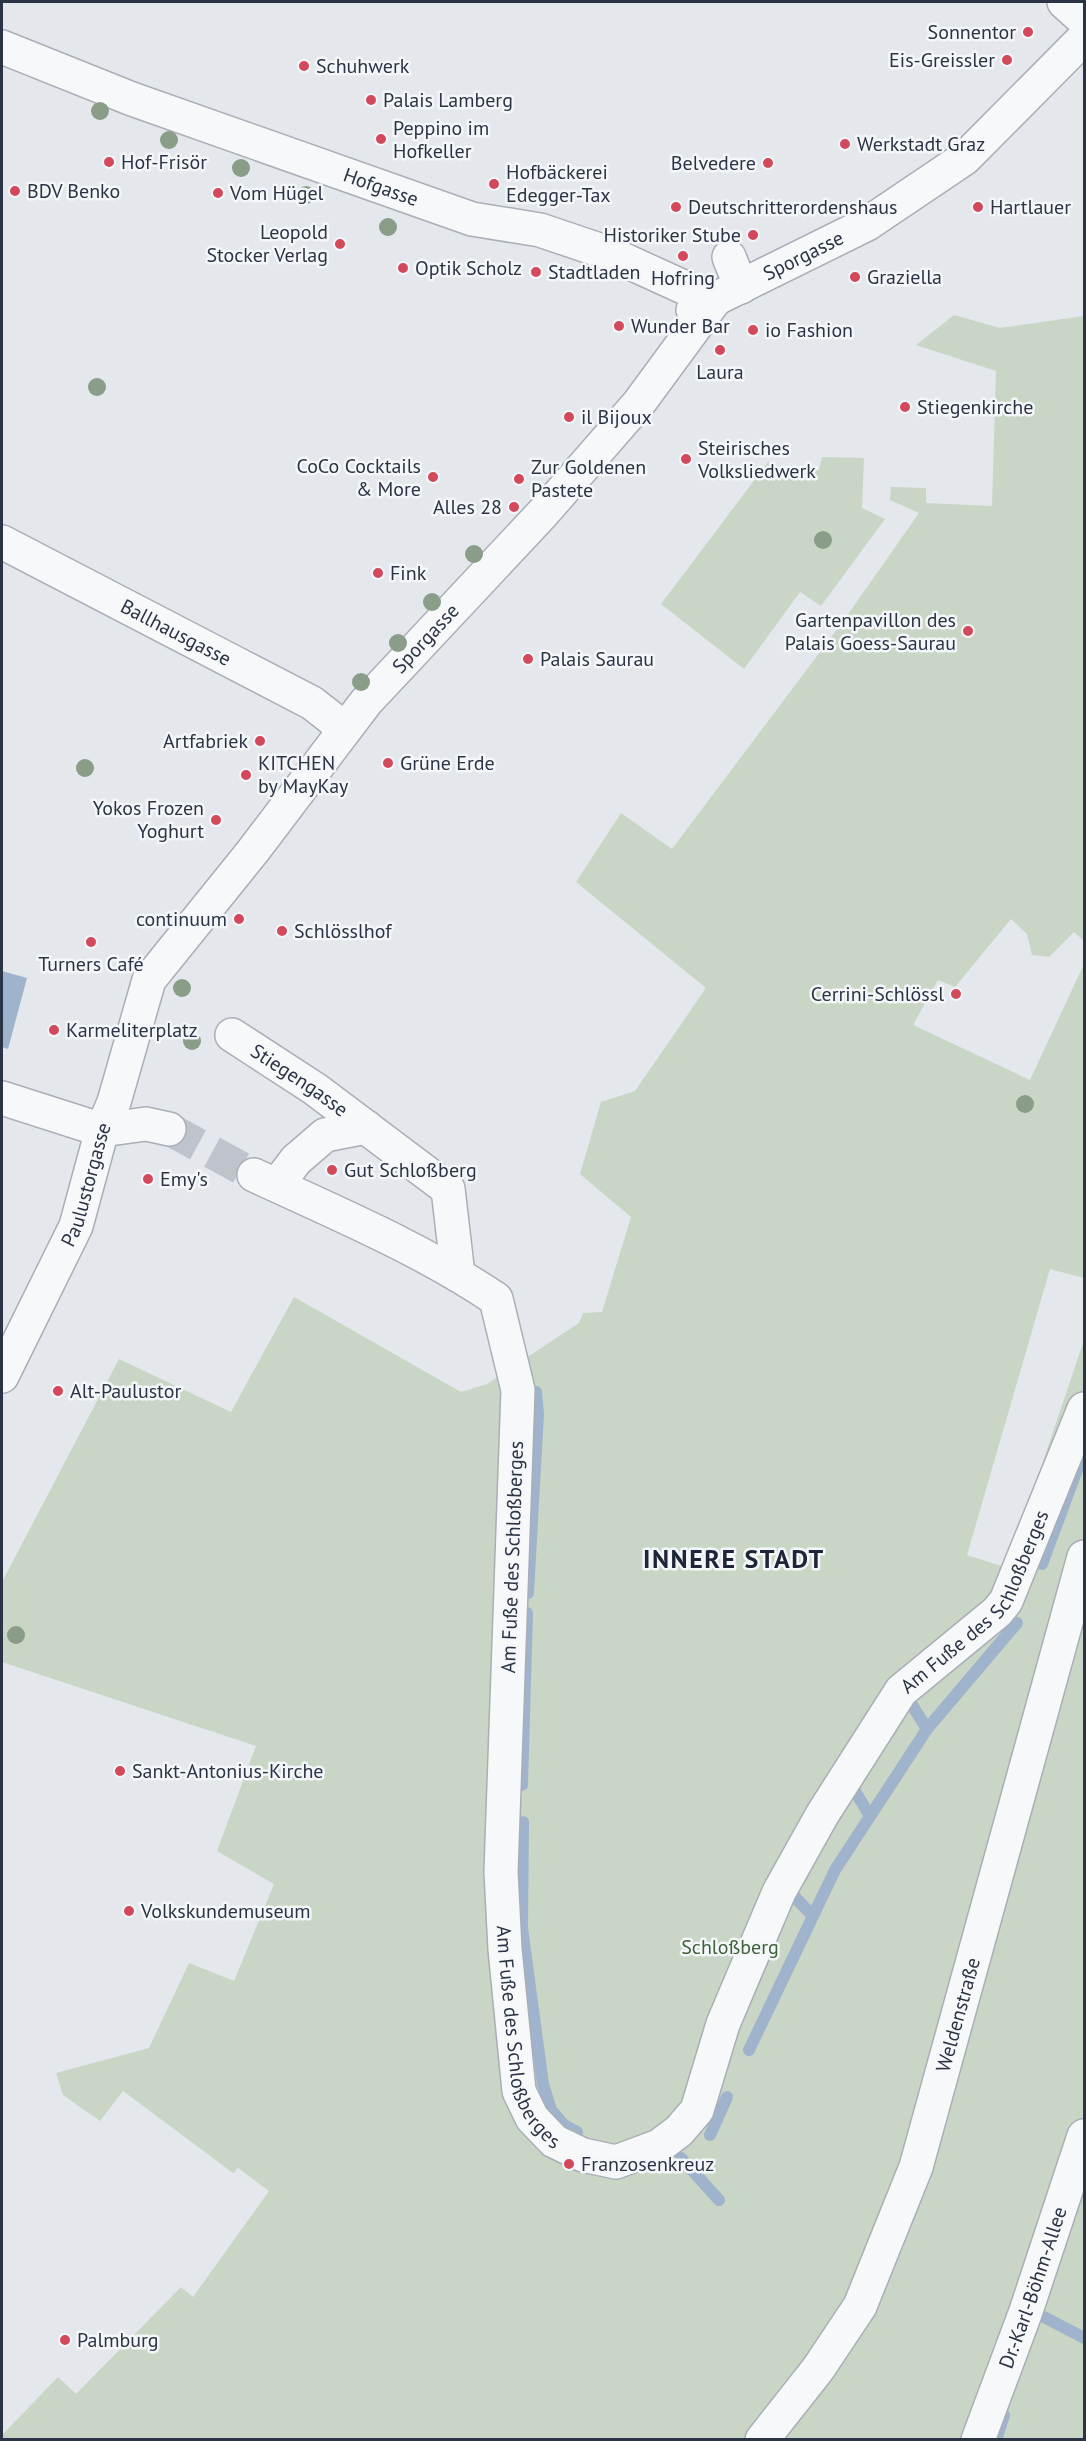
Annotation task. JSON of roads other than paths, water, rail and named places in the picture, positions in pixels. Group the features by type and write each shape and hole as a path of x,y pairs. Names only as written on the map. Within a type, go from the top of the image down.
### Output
{"street":[{"name":"Sporgasse","path":"716,305 867,224 965,158 1078,25"},
{"name":"Hofgasse","path":"6,49 132,99 472,219 540,230 611,254 716,305"},
{"name":"Sporgasse","path":"148,983 263,859 341,734 366,702 376,695 543,513 639,403 716,305 729,257"},
{"path":"697,272 716,305"},
{"name":"Ballhausgasse","path":"2,542 312,703 335,721 341,734"},
{"name":"Paulustorgasse","path":"2,1376 76,1226 102,1130 114,1102 148,983"},
{"name":"Stiegengasse","path":"232,1035 315,1089 448,1189 458,1275"},
{"path":"2,1098 102,1130 146,1124 169,1129"},
{"name":"Stiegengasse","path":"266,1180 296,1160 325,1135 366,1127"},
{"name":"Am Fuße des Schloßberges","path":"266,1180 458,1275 496,1299 518,1390 501,1872 505,1949 519,2091 532,2118 554,2141 583,2155 616,2162 659,2146 679,2131 697,2110 723,2024 790,1873 822,1815 901,1691 997,1612 1006,1601 1084,1409"},
{"name":"Weldenstraße","path":"762,2439 818,2369 860,2306 916,2167 1084,1557"},
{"name":"Dr.-Karl-Böhm-Allee","path":"978,2439 1026,2311 1084,2136"}],"water":[{"path":"2,971 27,978 8,1049 2,1047"}],"waterway":[{"path":"528,1593 538,1414 536,1392"},
{"path":"1042,1564 1084,1451"},
{"path":"522,1785 527,1613"},
{"path":"749,2050 835,1870 927,1729 1017,1623"},
{"path":"908,1692 905,1694 927,1729"},
{"path":"850,1783 870,1816"},
{"path":"523,1822 522,1928 543,2084 551,2110 564,2125 577,2132"},
{"path":"788,1890 813,1916"},
{"path":"710,2135 727,2097"},
{"path":"681,2158 719,2200"},
{"path":"1044,2317 1084,2338"},
{"path":"996,2440 1004,2415"}],"tunnel":[{"path":"169,1129 254,1175"}],"place":[{"name":"Sonnentor","path":"1028,32"},
{"name":"Eis-Greissler","path":"1007,60"},
{"name":"Schuhwerk","path":"304,66"},
{"name":"Palais Lamberg","path":"371,100"},
{"name":"Peppino im Hofkeller","path":"381,139"},
{"name":"Werkstadt Graz","path":"845,144"},
{"name":"Hof-Frisör","path":"109,162"},
{"name":"Belvedere","path":"768,163"},
{"name":"Hofbäckerei Edegger-Tax","path":"494,184"},
{"name":"BDV Benko","path":"15,191"},
{"name":"Vom Hügel","path":"218,193"},
{"name":"Deutschritterordenshaus","path":"676,207"},
{"name":"Hartlauer","path":"978,207"},
{"name":"Historiker Stube","path":"753,235"},
{"name":"Leopold Stocker Verlag","path":"340,244"},
{"name":"Hofring","path":"683,256"},
{"name":"Optik Scholz","path":"403,268"},
{"name":"Stadtladen","path":"536,272"},
{"name":"Graziella","path":"855,277"},
{"name":"Wunder Bar","path":"619,326"},
{"name":"io Fashion","path":"753,330"},
{"name":"Laura","path":"720,350"},
{"name":"Stiegenkirche","path":"905,407"},
{"name":"il Bijoux","path":"569,417"},
{"name":"Steirisches Volksliedwerk","path":"686,459"},
{"name":"CoCo Cocktails & More","path":"433,477"},
{"name":"Zur Goldenen Pastete","path":"519,479"},
{"name":"Alles 28","path":"514,507"},
{"name":"Fink","path":"378,573"},
{"name":"Gartenpavillon des Palais Goess-Saurau","path":"968,631"},
{"name":"Palais Saurau","path":"528,659"},
{"name":"Artfabriek","path":"260,741"},
{"name":"Grüne Erde","path":"388,763"},
{"name":"KITCHEN by MayKay","path":"246,775"},
{"name":"Yokos Frozen Yoghurt","path":"216,820"},
{"name":"continuum","path":"239,919"},
{"name":"Schlösslhof","path":"282,931"},
{"name":"Turners Café","path":"91,942"},
{"name":"Cerrini-Schlössl","path":"956,994"},
{"name":"Karmeliterplatz","path":"54,1030"},
{"name":"Gut Schloßberg","path":"332,1170"},
{"name":"Emy's","path":"148,1179"},
{"name":"Alt-Paulustor","path":"58,1391"},
{"name":"Sankt-Antonius-Kirche","path":"120,1771"},
{"name":"Volkskundemuseum","path":"129,1911"},
{"name":"Franzosenkreuz","path":"569,2164"},
{"name":"Palmburg","path":"65,2340"}],"district":[{"name":"INNERE STADT","path":"734,1559"}],"park label":[{"name":"Schloßberg","path":"730,1947"}]}
